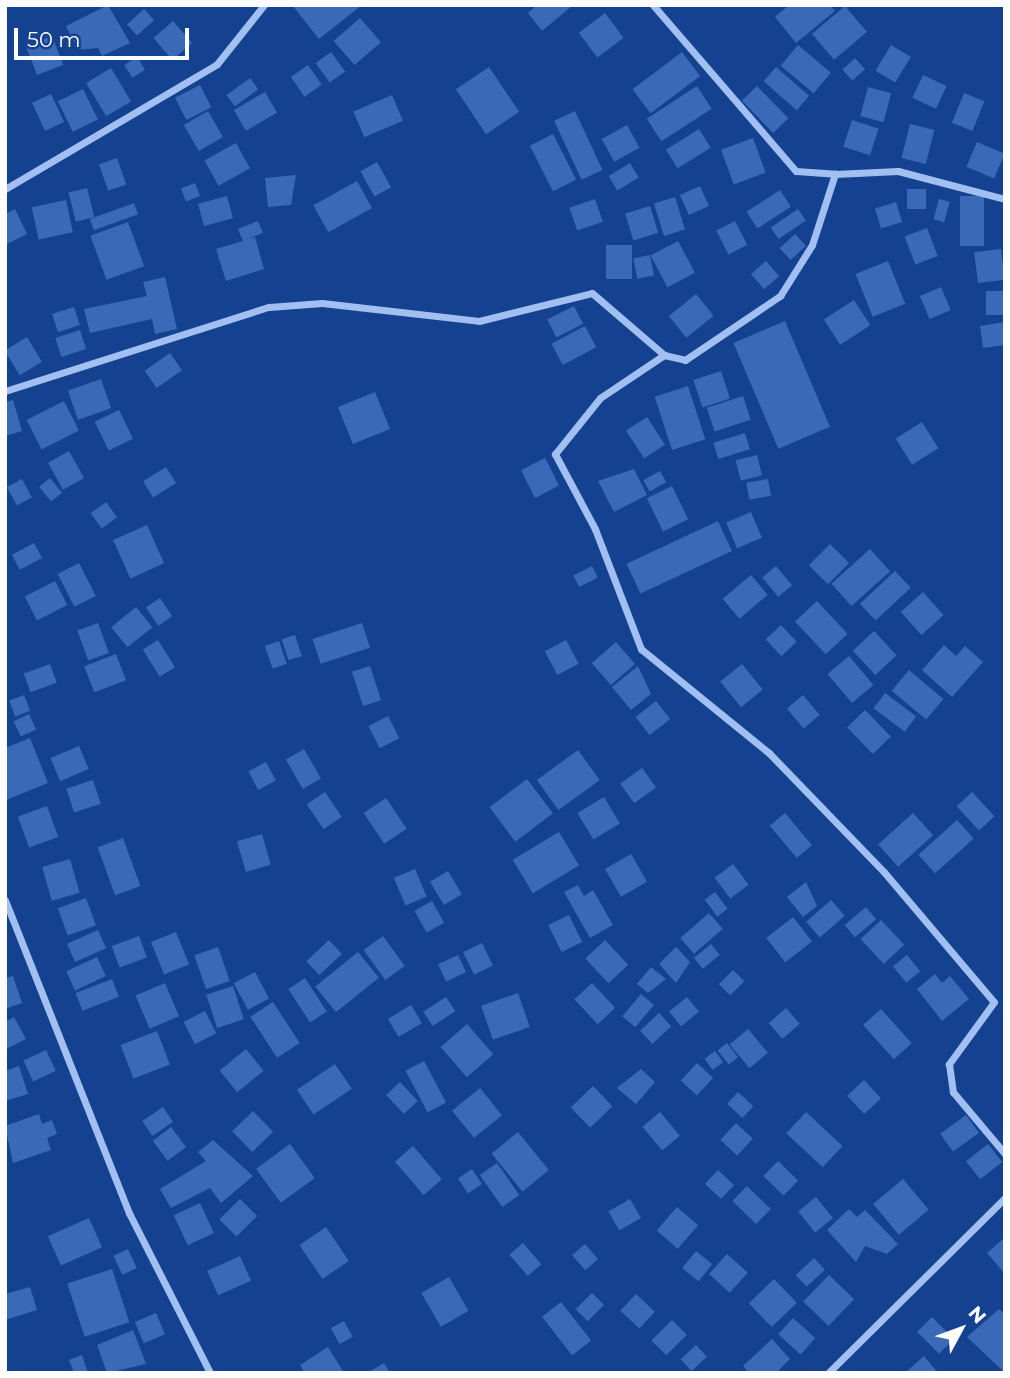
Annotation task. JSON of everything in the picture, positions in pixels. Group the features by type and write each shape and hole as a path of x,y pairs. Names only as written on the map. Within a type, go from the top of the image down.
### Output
{"street":[{"path":"5,189 217,64 264,5"},
{"path":"653,5 796,171 835,174 898,172 1005,199"},
{"path":"5,391 268,307 322,303 479,321 592,293 664,355 685,360 780,296 812,245 835,174"},
{"path":"664,355 600,398 555,454 596,529 641,649 769,753 884,872 994,1002 949,1064 953,1091 1005,1154"},
{"path":"5,900 129,1213 210,1373"},
{"path":"828,1373 1005,1198"}],"building":[{"path":"108,5 130,43 102,56 98,48 78,50 66,26"},
{"path":"292,5 362,5 319,39"},
{"path":"537,5 573,5 542,31 528,13"},
{"path":"789,5 830,5 835,11 796,43 775,17"},
{"path":"845,6 867,32 834,60 812,34"},
{"path":"144,9 154,20 137,36 127,24"},
{"path":"605,13 624,38 597,58 579,33"},
{"path":"360,18 381,42 355,65 334,41"},
{"path":"173,21 192,43 172,60 153,38"},
{"path":"52,36 63,65 37,75 26,46"},
{"path":"798,45 831,73 814,93 781,66"},
{"path":"891,45 911,57 895,83 876,71"},
{"path":"331,52 345,71 330,83 316,63"},
{"path":"682,52 700,76 651,113 632,89"},
{"path":"137,57 145,70 132,78 124,65"},
{"path":"855,58 865,69 852,81 842,69"},
{"path":"308,65 322,85 305,97 291,77"},
{"path":"489,67 519,112 486,134 456,89"},
{"path":"776,67 809,96 797,110 764,81"},
{"path":"111,68 131,101 106,116 86,83"},
{"path":"923,75 947,86 936,109 912,98"},
{"path":"250,78 258,89 235,106 227,95"},
{"path":"200,85 211,107 186,120 175,98"},
{"path":"697,86 712,109 661,141 647,119"},
{"path":"757,86 788,118 773,133 742,101"},
{"path":"868,87 891,93 883,122 860,116"},
{"path":"83,89 98,120 73,132 58,101"},
{"path":"265,92 277,113 246,131 234,110"},
{"path":"964,93 984,101 972,131 952,123"},
{"path":"51,94 64,122 45,131 32,103"},
{"path":"392,95 403,121 364,137 353,111"},
{"path":"208,111 223,137 199,151 184,125"},
{"path":"575,111 602,170 582,180 554,121"},
{"path":"852,120 879,129 870,155 843,147"},
{"path":"910,124 934,130 926,164 902,158"},
{"path":"627,125 640,148 614,162 602,139"},
{"path":"699,129 711,148 678,168 666,150"},
{"path":"553,134 576,179 553,191 530,146"},
{"path":"753,138 766,173 734,184 721,150"},
{"path":"977,142 1005,154 994,179 966,167"},
{"path":"236,143 250,168 219,186 205,160"},
{"path":"117,158 126,184 108,191 99,164"},
{"path":"377,162 391,187 374,197 360,171"},
{"path":"630,163 639,178 617,190 609,176"},
{"path":"296,175 291,205 268,207 265,178"},
{"path":"357,181 372,208 328,232 313,205"},
{"path":"195,183 200,196 186,201 181,188"},
{"path":"700,186 709,206 689,215 680,195"},
{"path":"87,188 94,217 76,222 69,193"},
{"path":"907,189 926,189 926,209 907,209"},
{"path":"780,190 791,207 757,229 746,212"},
{"path":"227,196 233,218 204,226 198,204"},
{"path":"960,196 984,196 984,246 960,246"},
{"path":"675,197 685,230 664,236 654,203"},
{"path":"595,199 603,222 577,230 569,208"},
{"path":"939,199 950,202 944,222 934,219"},
{"path":"66,200 73,232 39,240 32,207"},
{"path":"896,202 902,222 881,229 875,208"},
{"path":"134,203 138,214 94,230 90,219"},
{"path":"650,206 658,233 633,240 625,214"},
{"path":"15,209 27,234 5,245 5,214"},
{"path":"798,209 806,221 778,239 771,227"},
{"path":"258,221 263,233 247,239 255,237 264,269 226,281 216,249 243,241 238,229"},
{"path":"735,221 747,245 729,255 716,231"},
{"path":"128,222 144,266 106,280 90,236"},
{"path":"927,228 938,256 915,265 905,237"},
{"path":"795,234 806,246 791,260 780,248"},
{"path":"678,241 695,273 668,287 651,256"},
{"path":"606,245 632,245 632,279 606,279"},
{"path":"1001,249 1005,280 978,283 974,252"},
{"path":"650,255 654,276 637,279 633,258"},
{"path":"766,261 779,276 764,289 751,274"},
{"path":"888,261 905,304 873,317 856,274"},
{"path":"165,277 177,329 155,334 152,319 90,333 84,309 147,296 143,282"},
{"path":"941,287 951,310 930,319 920,296"},
{"path":"986,291 1005,291 1005,315 986,315"},
{"path":"696,294 714,316 686,338 669,316"},
{"path":"854,300 870,325 840,345 824,320"},
{"path":"574,306 583,324 556,337 547,320"},
{"path":"74,307 80,325 58,332 52,314"},
{"path":"785,321 830,427 778,449 733,343"},
{"path":"1005,322 1005,345 983,348 980,326"},
{"path":"585,326 596,347 563,365 551,344"},
{"path":"80,330 86,349 61,357 55,338"},
{"path":"27,337 42,362 20,375 5,350"},
{"path":"170,353 182,370 157,388 145,371"},
{"path":"721,371 730,399 702,408 693,380"},
{"path":"101,379 111,408 78,420 68,390"},
{"path":"688,386 705,439 672,450 655,397"},
{"path":"375,392 390,429 353,444 338,407"},
{"path":"743,396 751,420 715,432 707,408"},
{"path":"13,400 22,431 5,436 5,402"},
{"path":"64,401 79,430 42,449 27,420"},
{"path":"119,410 133,439 109,451 95,422"},
{"path":"647,417 665,445 644,458 626,431"},
{"path":"922,422 938,448 912,465 896,438"},
{"path":"745,433 750,449 718,459 713,443"},
{"path":"69,451 84,478 63,490 48,463"},
{"path":"757,455 762,475 741,481 736,460"},
{"path":"545,458 559,486 535,498 521,470"},
{"path":"166,467 176,483 153,497 143,481"},
{"path":"634,469 647,495 614,512 598,481"},
{"path":"660,471 666,482 650,492 643,480"},
{"path":"50,478 62,493 51,502 39,487"},
{"path":"22,479 32,498 17,506 7,487"},
{"path":"768,479 771,496 749,500 746,483"},
{"path":"672,486 688,519 663,532 647,498"},
{"path":"106,502 117,517 102,529 91,513"},
{"path":"751,512 762,538 737,548 726,523"},
{"path":"718,521 732,551 640,594 626,564"},
{"path":"147,525 164,563 130,578 113,540"},
{"path":"34,543 42,558 20,570 12,555"},
{"path":"830,544 849,563 828,584 809,565"},
{"path":"870,549 890,571 851,606 831,584"},
{"path":"79,563 96,596 74,607 58,574"},
{"path":"592,566 598,578 579,587 573,576"},
{"path":"776,566 792,585 778,597 762,578"},
{"path":"895,571 911,588 876,621 860,604"},
{"path":"751,575 768,595 739,619 723,599"},
{"path":"55,581 67,605 37,620 25,596"},
{"path":"923,592 944,615 921,635 901,612"},
{"path":"160,598 172,616 158,626 146,608"},
{"path":"817,601 848,634 826,654 795,621"},
{"path":"136,607 152,627 127,647 111,627"},
{"path":"98,623 109,653 88,661 77,631"},
{"path":"362,623 370,648 321,664 313,639"},
{"path":"781,625 797,642 781,656 766,639"},
{"path":"874,631 897,655 875,675 853,651"},
{"path":"295,635 302,656 288,660 282,639"},
{"path":"158,640 175,667 160,677 143,650"},
{"path":"566,640 579,664 557,675 545,651"},
{"path":"279,641 287,664 273,669 265,646"},
{"path":"616,642 635,664 611,685 592,663"},
{"path":"944,645 956,656 965,646 983,662 952,697 922,670"},
{"path":"116,654 126,680 94,692 84,666"},
{"path":"849,656 873,685 852,703 828,674"},
{"path":"50,664 57,683 31,692 24,674"},
{"path":"742,664 763,690 741,707 720,682"},
{"path":"370,666 381,700 363,706 352,672"},
{"path":"638,666 651,694 631,710 612,687"},
{"path":"909,670 943,699 926,720 892,691"},
{"path":"885,693 916,716 905,732 874,708"},
{"path":"24,695 30,711 15,717 9,701"},
{"path":"803,695 820,715 804,728 787,708"},
{"path":"656,701 670,719 650,735 636,717"},
{"path":"865,710 891,737 873,754 847,727"},
{"path":"29,714 36,729 21,737 14,721"},
{"path":"388,716 399,738 380,748 368,726"},
{"path":"30,738 48,783 6,800 5,748"},
{"path":"79,746 89,769 60,781 50,758"},
{"path":"304,749 321,778 303,789 286,760"},
{"path":"578,750 600,780 558,810 537,780"},
{"path":"266,762 276,781 258,790 248,771"},
{"path":"642,768 656,787 634,803 620,784"},
{"path":"527,779 553,813 515,842 489,807"},
{"path":"93,780 101,804 74,812 66,789"},
{"path":"325,792 342,817 324,829 307,804"},
{"path":"972,792 995,816 979,830 957,806"},
{"path":"604,797 620,824 593,840 577,813"},
{"path":"386,798 407,829 384,844 364,813"},
{"path":"47,806 58,837 29,848 18,817"},
{"path":"785,813 812,845 797,858 770,826"},
{"path":"913,813 933,835 898,867 878,844"},
{"path":"957,820 974,839 935,873 918,855"},
{"path":"559,832 579,865 533,893 513,860"},
{"path":"262,834 271,865 246,872 237,841"},
{"path":"123,838 140,886 115,895 98,847"},
{"path":"631,854 647,882 621,897 605,869"},
{"path":"70,859 80,893 52,901 42,867"},
{"path":"733,864 749,885 730,899 715,878"},
{"path":"415,869 427,897 406,906 394,878"},
{"path":"448,871 462,894 444,905 430,882"},
{"path":"806,882 817,906 803,917 787,897"},
{"path":"578,885 584,896 593,890 613,925 590,938 564,892"},
{"path":"715,892 728,909 717,917 705,900"},
{"path":"86,898 96,925 68,936 58,908"},
{"path":"831,900 845,916 820,937 806,922"},
{"path":"432,901 444,923 427,933 415,911"},
{"path":"866,907 876,919 855,937 845,925"},
{"path":"709,913 723,929 694,954 680,938"},
{"path":"569,915 582,942 561,952 548,925"},
{"path":"793,917 812,941 785,962 766,938"},
{"path":"881,920 904,945 884,964 861,939"},
{"path":"98,930 106,948 75,962 67,944"},
{"path":"176,932 189,964 164,975 151,942"},
{"path":"139,936 147,958 120,968 112,946"},
{"path":"383,936 405,966 385,980 364,950"},
{"path":"329,940 342,954 319,975 306,961"},
{"path":"605,940 628,965 608,983 585,958"},
{"path":"482,943 493,965 474,975 463,952"},
{"path":"711,944 720,955 703,969 694,958"},
{"path":"218,947 230,981 206,989 194,955"},
{"path":"676,947 690,962 676,983 659,964"},
{"path":"358,952 379,978 336,1012 315,987"},
{"path":"458,955 466,972 446,982 438,964"},
{"path":"907,955 920,971 906,983 893,966"},
{"path":"97,957 106,976 75,990 66,971"},
{"path":"651,967 666,979 648,993 637,984"},
{"path":"733,970 744,981 730,995 719,984"},
{"path":"255,972 269,998 248,1010 234,983"},
{"path":"935,974 942,983 950,976 969,999 942,1021 917,989"},
{"path":"13,976 22,1003 5,1009 5,978"},
{"path":"305,978 327,1012 310,1022 288,989"},
{"path":"112,979 119,997 82,1011 76,993"},
{"path":"165,983 179,1016 150,1029 136,996"},
{"path":"592,983 615,1008 598,1024 574,999"},
{"path":"233,986 244,1019 217,1028 206,995"},
{"path":"518,993 530,1027 493,1040 481,1006"},
{"path":"641,994 654,1005 635,1027 622,1016"},
{"path":"446,997 455,1011 433,1026 423,1012"},
{"path":"687,997 699,1012 681,1026 669,1011"},
{"path":"273,1002 300,1043 277,1058 250,1017"},
{"path":"411,1005 422,1023 399,1037 388,1019"},
{"path":"786,1008 800,1024 782,1039 769,1023"},
{"path":"881,1009 912,1043 894,1059 863,1025"},
{"path":"205,1011 216,1033 195,1044 184,1022"},
{"path":"659,1013 671,1026 652,1044 640,1031"},
{"path":"14,1017 26,1039 6,1049 5,1022"},
{"path":"467,1024 493,1054 467,1077 441,1047"},
{"path":"748,1029 768,1053 750,1068 730,1044"},
{"path":"157,1031 170,1065 133,1079 121,1045"},
{"path":"727,1043 738,1057 729,1065 718,1050"},
{"path":"246,1049 264,1071 237,1092 220,1070"},
{"path":"46,1050 56,1071 33,1081 23,1061"},
{"path":"715,1051 723,1062 713,1070 704,1059"},
{"path":"424,1061 446,1102 428,1112 405,1071"},
{"path":"697,1063 713,1078 697,1096 681,1081"},
{"path":"335,1064 352,1089 314,1115 297,1090"},
{"path":"19,1066 28,1094 5,1101 5,1071"},
{"path":"641,1069 655,1082 636,1104 617,1088"},
{"path":"864,1080 881,1098 864,1114 847,1096"},
{"path":"400,1082 418,1101 404,1114 386,1095"},
{"path":"593,1086 612,1106 590,1128 571,1108"},
{"path":"480,1088 502,1115 474,1138 452,1111"},
{"path":"738,1092 753,1106 742,1118 727,1104"},
{"path":"163,1107 173,1122 152,1136 142,1121"},
{"path":"253,1111 273,1132 252,1152 232,1131"},
{"path":"660,1112 680,1136 662,1151 642,1127"},
{"path":"806,1112 843,1146 823,1167 786,1133"},
{"path":"39,1114 42,1124 52,1120 57,1134 47,1138 51,1150 13,1163 5,1126"},
{"path":"966,1115 979,1133 953,1152 940,1134"},
{"path":"736,1123 753,1139 737,1156 720,1140"},
{"path":"171,1127 186,1147 168,1161 153,1141"},
{"path":"518,1132 549,1170 522,1191 492,1153"},
{"path":"213,1140 253,1176 221,1203 210,1188 171,1208 160,1189 206,1161 198,1152"},
{"path":"290,1144 315,1178 281,1203 256,1169"},
{"path":"988,1144 1002,1162 980,1179 966,1161"},
{"path":"413,1146 442,1179 424,1195 395,1162"},
{"path":"778,1161 798,1180 784,1196 763,1176"},
{"path":"497,1163 519,1195 502,1207 480,1175"},
{"path":"472,1169 482,1184 468,1193 458,1179"},
{"path":"718,1170 734,1185 721,1199 705,1184"},
{"path":"903,1179 929,1210 899,1235 873,1204"},
{"path":"747,1186 771,1209 756,1224 732,1201"},
{"path":"816,1197 833,1218 815,1232 798,1211"},
{"path":"240,1199 257,1216 236,1236 219,1220"},
{"path":"630,1199 641,1218 619,1231 608,1212"},
{"path":"200,1203 214,1233 188,1245 174,1215"},
{"path":"677,1207 698,1225 678,1249 657,1230"},
{"path":"849,1209 857,1217 865,1210 898,1244 887,1254 865,1246 856,1262 827,1230"},
{"path":"89,1218 102,1247 61,1266 48,1236"},
{"path":"326,1227 349,1261 322,1279 299,1245"},
{"path":"1005,1237 1005,1274 987,1253"},
{"path":"523,1243 541,1264 528,1276 509,1255"},
{"path":"585,1244 598,1259 585,1270 572,1255"},
{"path":"128,1249 137,1268 122,1275 113,1256"},
{"path":"696,1251 712,1264 698,1281 682,1268"},
{"path":"727,1254 748,1273 730,1293 709,1274"},
{"path":"240,1256 251,1281 218,1295 207,1271"},
{"path":"814,1258 825,1270 807,1287 796,1275"},
{"path":"112,1269 129,1322 85,1337 67,1284"},
{"path":"829,1275 854,1299 828,1326 803,1302"},
{"path":"449,1277 468,1311 441,1327 421,1293"},
{"path":"774,1279 797,1303 772,1327 749,1303"},
{"path":"30,1287 37,1310 5,1320 5,1294"},
{"path":"592,1293 604,1305 588,1321 576,1309"},
{"path":"636,1294 655,1312 639,1329 620,1311"},
{"path":"561,1302 591,1341 572,1355 542,1317"},
{"path":"999,1309 1005,1315 1005,1373 967,1337"},
{"path":"156,1313 165,1334 144,1343 135,1322"},
{"path":"932,1317 954,1339 939,1354 917,1332"},
{"path":"793,1318 815,1338 801,1354 778,1334"},
{"path":"672,1320 687,1335 666,1355 651,1341"},
{"path":"344,1321 353,1337 340,1344 331,1328"},
{"path":"133,1330 146,1364 107,1373 97,1345"},
{"path":"772,1339 790,1359 776,1373 749,1373 743,1366"},
{"path":"696,1345 707,1357 692,1371 681,1359"},
{"path":"328,1347 344,1373 305,1373 300,1365"},
{"path":"82,1355 88,1373 74,1373 69,1360"},
{"path":"924,1356 938,1373 905,1373"},
{"path":"384,1363 390,1373 367,1373"}]}
